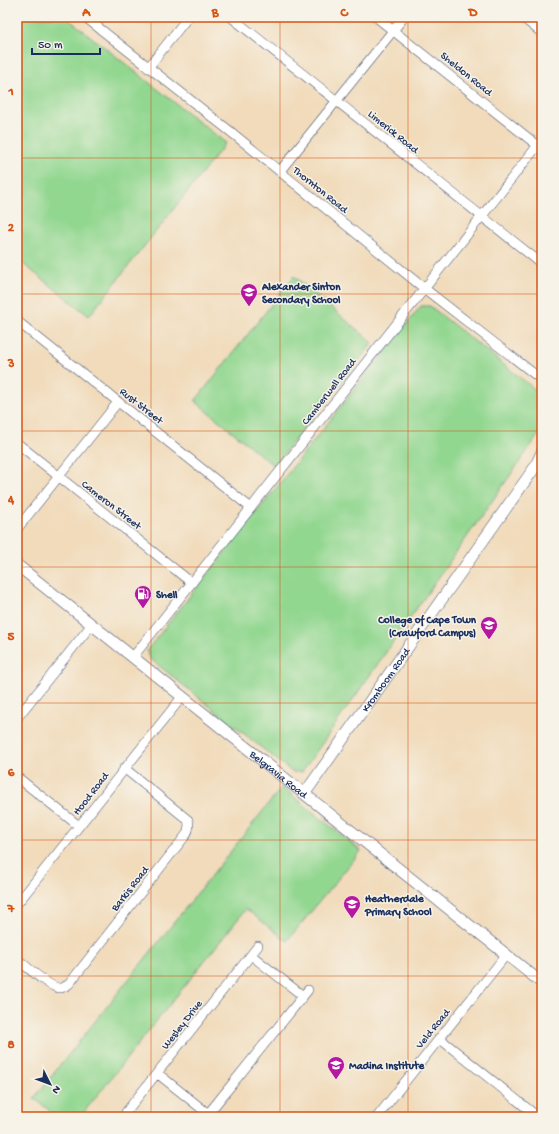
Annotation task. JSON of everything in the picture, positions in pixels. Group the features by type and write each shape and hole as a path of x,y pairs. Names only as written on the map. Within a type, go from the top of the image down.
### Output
{"street":[{"name":"Thornton Road","path":"85,17 231,132 425,289 542,380"},
{"path":"148,68 188,17"},
{"name":"Limerick Road","path":"231,17 542,264"},
{"name":"Sheldon Road","path":"376,17 541,145"},
{"path":"280,172 404,17"},
{"path":"522,17 542,33"},
{"name":"Camberwell Road","path":"133,657 482,216 541,145"},
{"name":"Rust Street","path":"17,321 251,508"},
{"path":"17,529 118,402"},
{"name":"Cameron Street","path":"17,443 192,582"},
{"name":"Kromboom Road","path":"305,793 539,465 542,452"},
{"name":"Belgravia Road","path":"17,565 542,983"},
{"path":"17,718 92,624"},
{"name":"Hood Road","path":"17,904 182,697"},
{"name":"Barkis Road","path":"17,959 51,986 60,988 65,986 74,978 186,836 190,826 188,820 124,768"},
{"path":"17,777 79,826"},
{"name":"Wesley Drive","path":"125,1117 126,1112 258,946"},
{"path":"157,1073 210,1116 305,993 251,954"},
{"name":"Veld Road","path":"378,1117 506,955"},
{"path":"439,1038 538,1117"}],"green space":[{"path":"17,17 66,17 226,143 89,316 17,259"},
{"path":"294,276 373,343 274,466 195,401"},
{"path":"421,306 430,306 542,395 542,430 302,772 292,772 148,657 147,650"},
{"path":"282,787 361,851 287,941 246,909 80,1117 57,1117 34,1098"}],"place":[{"name":"Alexander Sinton Secondary School","path":"249,307"},
{"name":"Shell","path":"143,609"},
{"name":"College of Cape Town (Crawford Campus)","path":"489,640"},
{"name":"Heatherdale Primary School","path":"352,919"},
{"name":"Madina Institute","path":"336,1080"}]}
